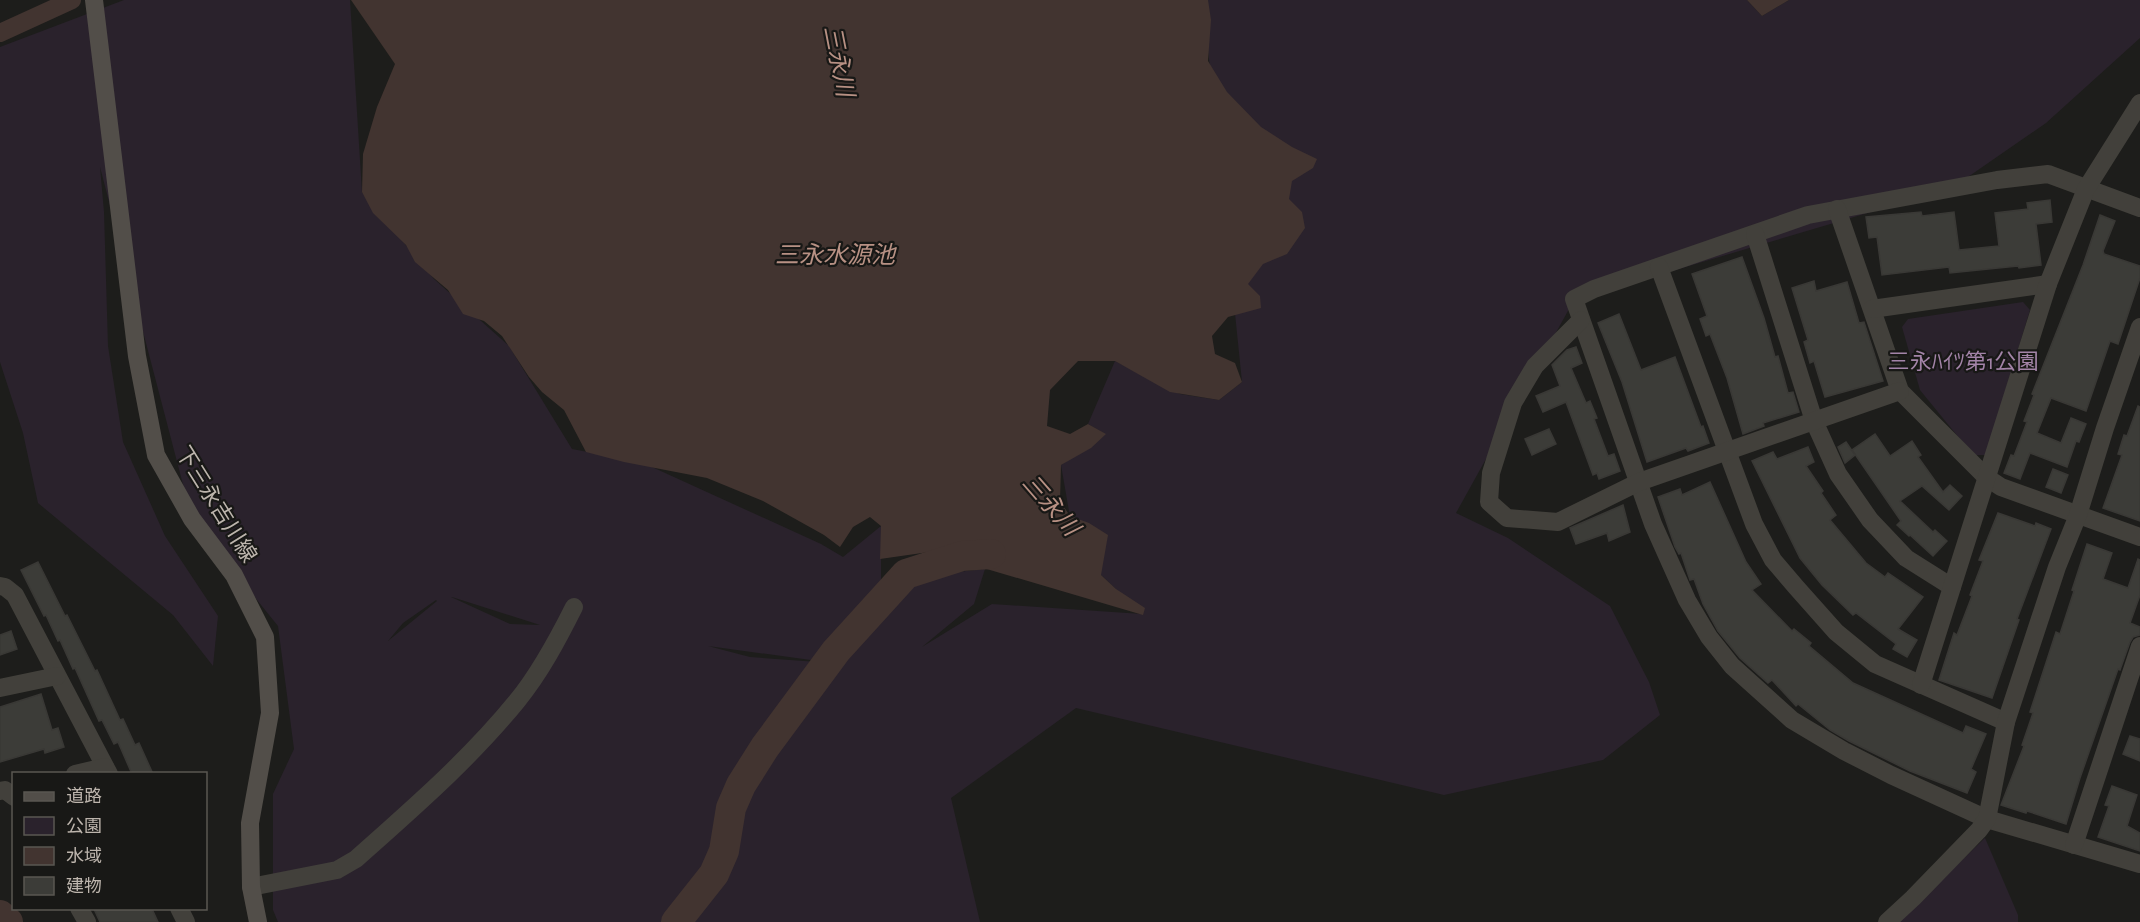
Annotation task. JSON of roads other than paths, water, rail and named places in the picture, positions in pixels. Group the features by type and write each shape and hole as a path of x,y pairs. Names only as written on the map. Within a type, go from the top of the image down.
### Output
{"main road":[{"name":"下三永吉川線","path":"94,0 137,356 156,455 192,519 234,575 265,637 270,713 250,822 251,886 258,922"}],"street":[{"path":"1921,685 2048,284 2086,189 2140,103"},
{"path":"2140,208 2048,174 1997,180 1808,215 1594,289 1574,299 1653,524 1687,600 1709,637 1732,666 1792,720 1835,746 1891,775 1987,819 2140,864"},
{"path":"1837,209 1900,391 1986,477 2001,487 2140,537"},
{"path":"1755,234 1814,422 1838,474 1870,520 1906,558 1952,587"},
{"path":"1659,267 1754,524 1773,560 1836,632 1875,664 2006,722"},
{"path":"1872,309 2048,284"},
{"path":"1581,320 1534,366 1513,403 1491,473 1489,502 1507,518 1558,522 1639,482 1900,391"},
{"path":"1887,922 1913,898 1987,819 2006,722 2140,327"},
{"path":"0,586 5,587 15,596 107,770 91,772"},
{"path":"251,886 337,870 356,859 459,766 518,700 556,644 574,607"},
{"path":"2074,845 2140,646"},
{"path":"0,688 57,676"}],"water":[{"name":"三永水源池","path":"351,0 1208,0 1211,20 1208,61 1227,92 1261,127 1292,147 1317,159 1313,168 1292,181 1289,199 1302,212 1305,228 1287,254 1263,264 1248,284 1260,296 1261,308 1228,317 1212,336 1215,354 1235,363 1242,382 1219,400 1170,392 1115,361 1078,361 1050,390 1047,426 1070,434 1088,424 1106,434 1091,448 1061,465 1060,501 1070,516 1089,523 1108,535 1101,575 1116,589 1145,608 1143,615 929,552 880,559 881,526 870,517 853,527 840,547 824,535 763,501 707,478 586,452 564,410 542,392 529,377 502,336 484,321 463,314 448,290 415,262 406,245 373,213 362,192 363,154 377,107 395,64"},
{"path":"1747,0 1789,0 1762,16"}],"waterway":[{"path":"0,33 72,0"},
{"name":"三永川","path":"676,922 714,874 724,851 731,808 741,785 765,747 836,651 906,574 962,556 991,554"},
{"path":"0,915 8,922"}],"park label":[{"name":"三永ﾊｲﾂ第1公園","path":"1963,361"}]}
